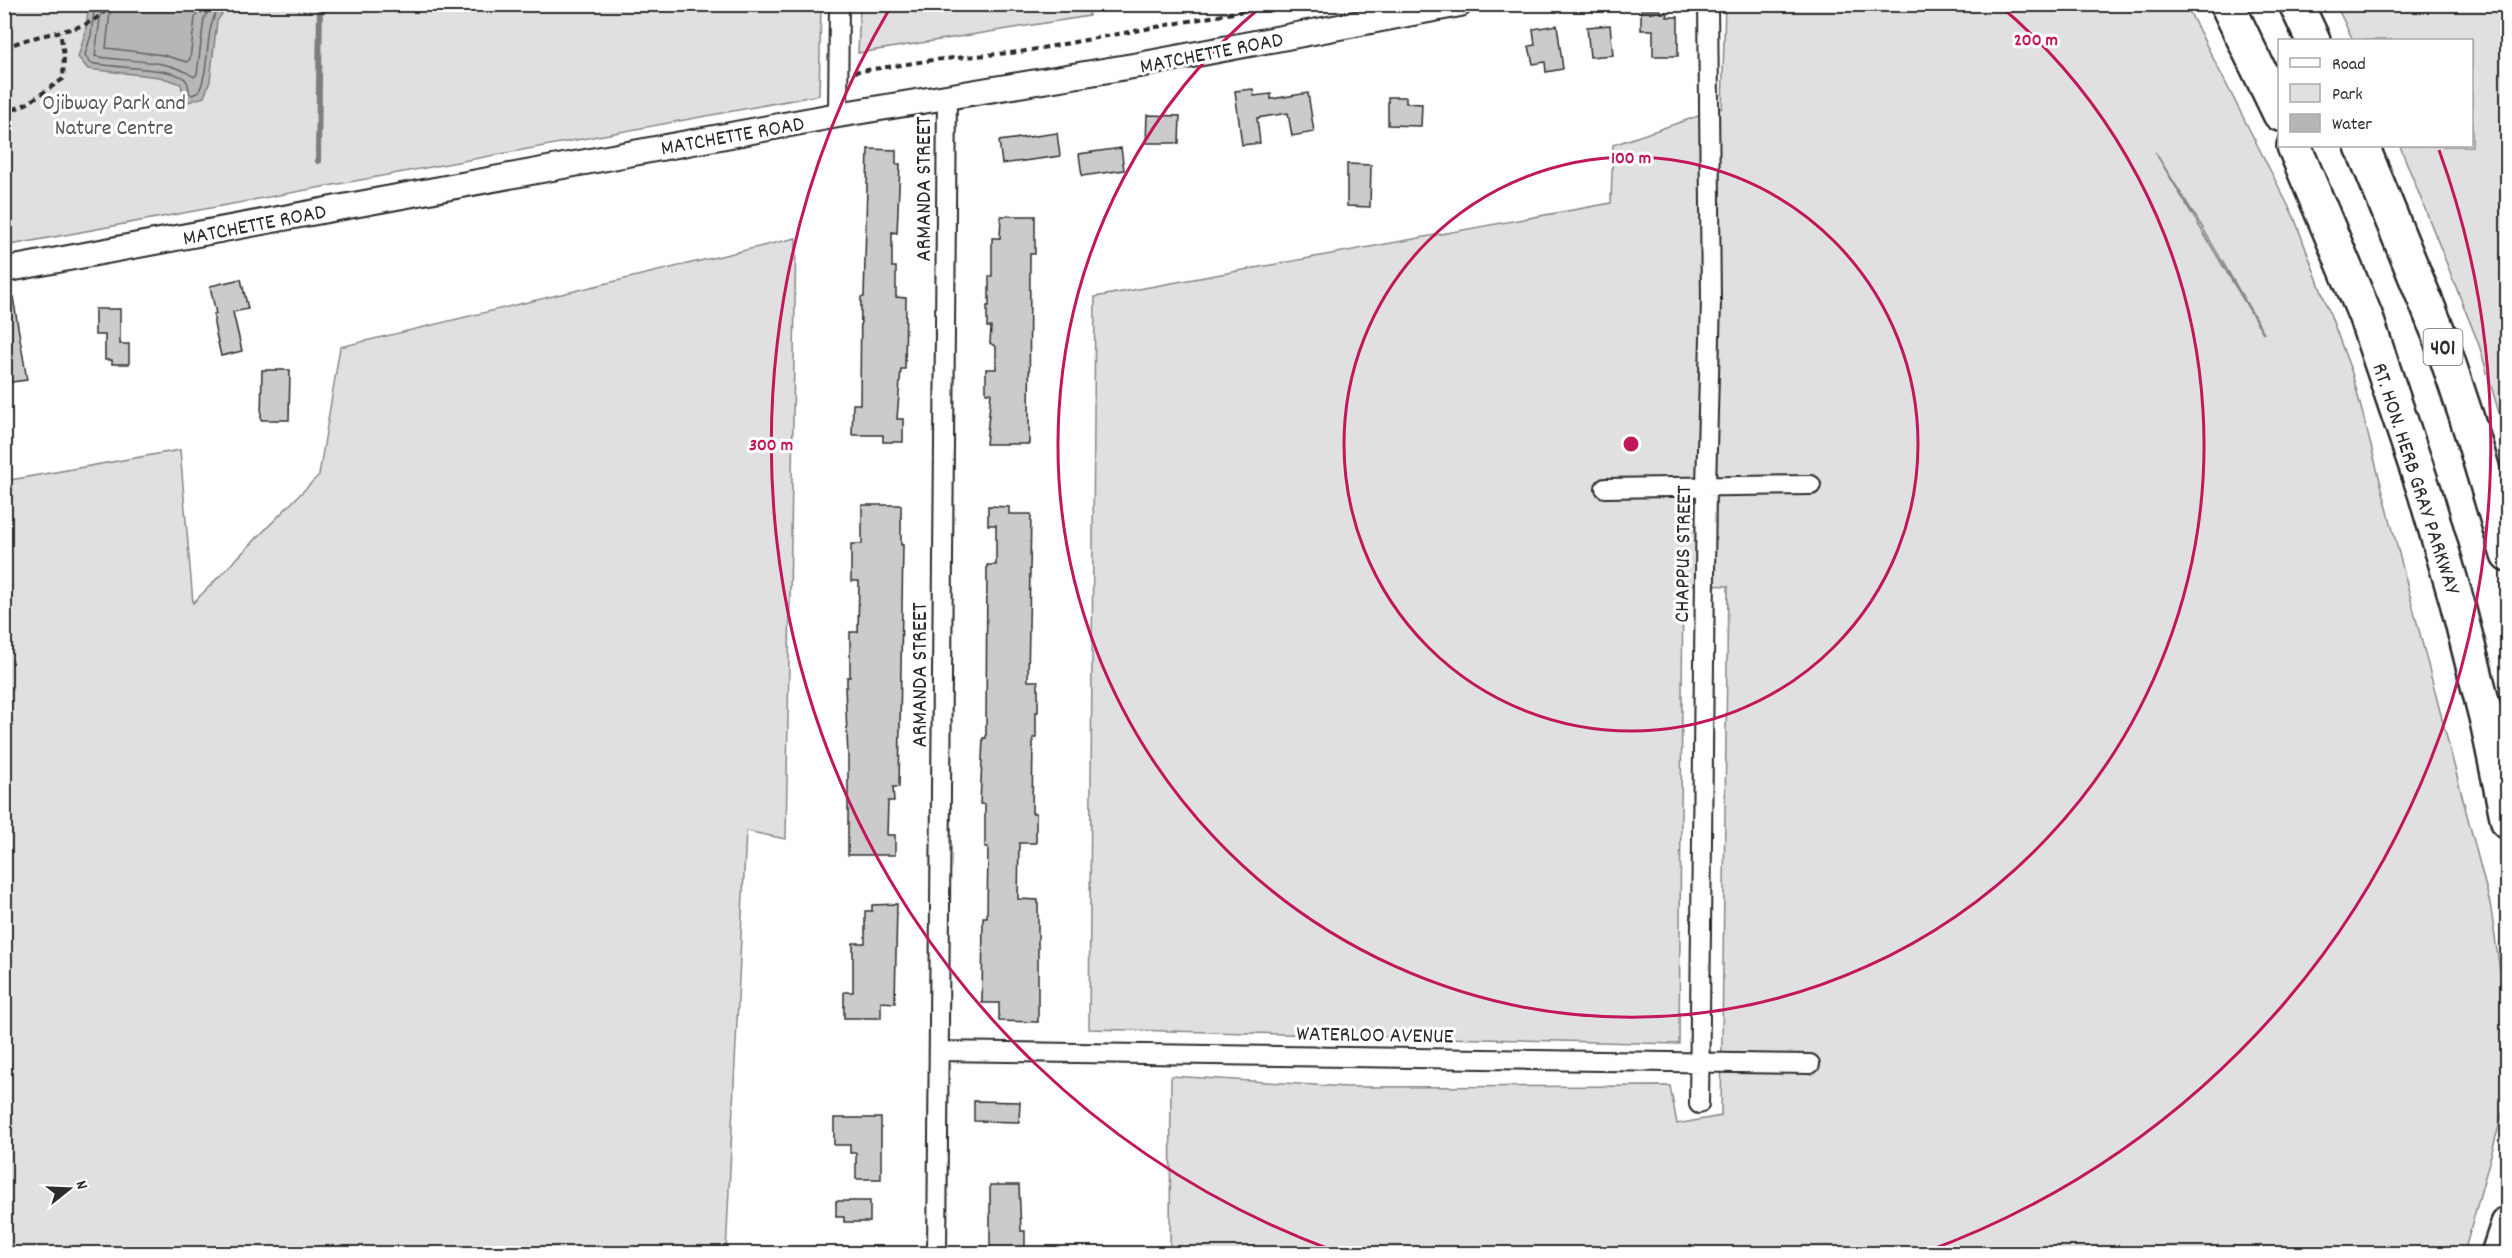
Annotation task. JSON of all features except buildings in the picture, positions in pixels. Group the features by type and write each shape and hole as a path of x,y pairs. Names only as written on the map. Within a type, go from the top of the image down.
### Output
{"highway":[{"path":"2227,4 2278,110"},
{"path":"2296,4 2313,39"},
{"name":"RT. HON. HERB GRAY PARKWAY","path":"2294,147 2365,315 2418,472 2457,602 2487,721 2508,822"},
{"name":"401","path":"2362,147 2439,334 2508,555"},
{"path":"2498,1254 2508,1224"}],"street":[{"path":"838,115 839,4"},
{"name":"MATCHETTE ROAD","path":"4,270 838,115 1139,65 1460,4"},
{"name":"CHAPPUS STREET","path":"1699,1104 1706,486 1711,301 1708,4"},
{"name":"ARMANDA STREET","path":"937,1254 947,96"},
{"path":"1605,488 1811,485"},
{"name":"WATERLOO AVENUE","path":"939,1051 1810,1064"}],"path":[{"path":"4,48 20,41 91,23 108,6 115,9 120,4"},
{"path":"283,4 330,9 338,4"},
{"path":"838,75 933,60 1020,52 1282,4"},
{"path":"4,114 28,103 63,79 64,56 60,32"}],"green space":[{"path":"860,4 1090,5 1089,16 858,53"},
{"name":"Ojibway Park and Nature Centre","path":"5,5 821,5 819,95 5,246"},
{"path":"1725,5 2186,5 2294,217 2352,373 2490,903 2507,1019 2507,1097 2464,1253 1170,1253 1171,1076 1346,1087 1670,1086 1677,1124 1721,1116 1728,586 1683,584 1679,1044 1089,1029 1095,297 1611,203 1613,145 1722,108","holes":["2155,152 2204,230 2264,333"]},
{"path":"2336,5 2507,5 2507,440 2479,345 2400,147 2473,147 2473,39 2353,39"},
{"path":"796,238 786,839 746,831 726,1253 5,1253 5,481 180,450 193,603 319,475 340,347"}],"water":[{"path":"89,5 228,5 217,21 210,81 204,97 185,103 181,84 160,77 88,69 78,57 85,33"}],"waterway":[{"path":"318,161 320,4"}]}
